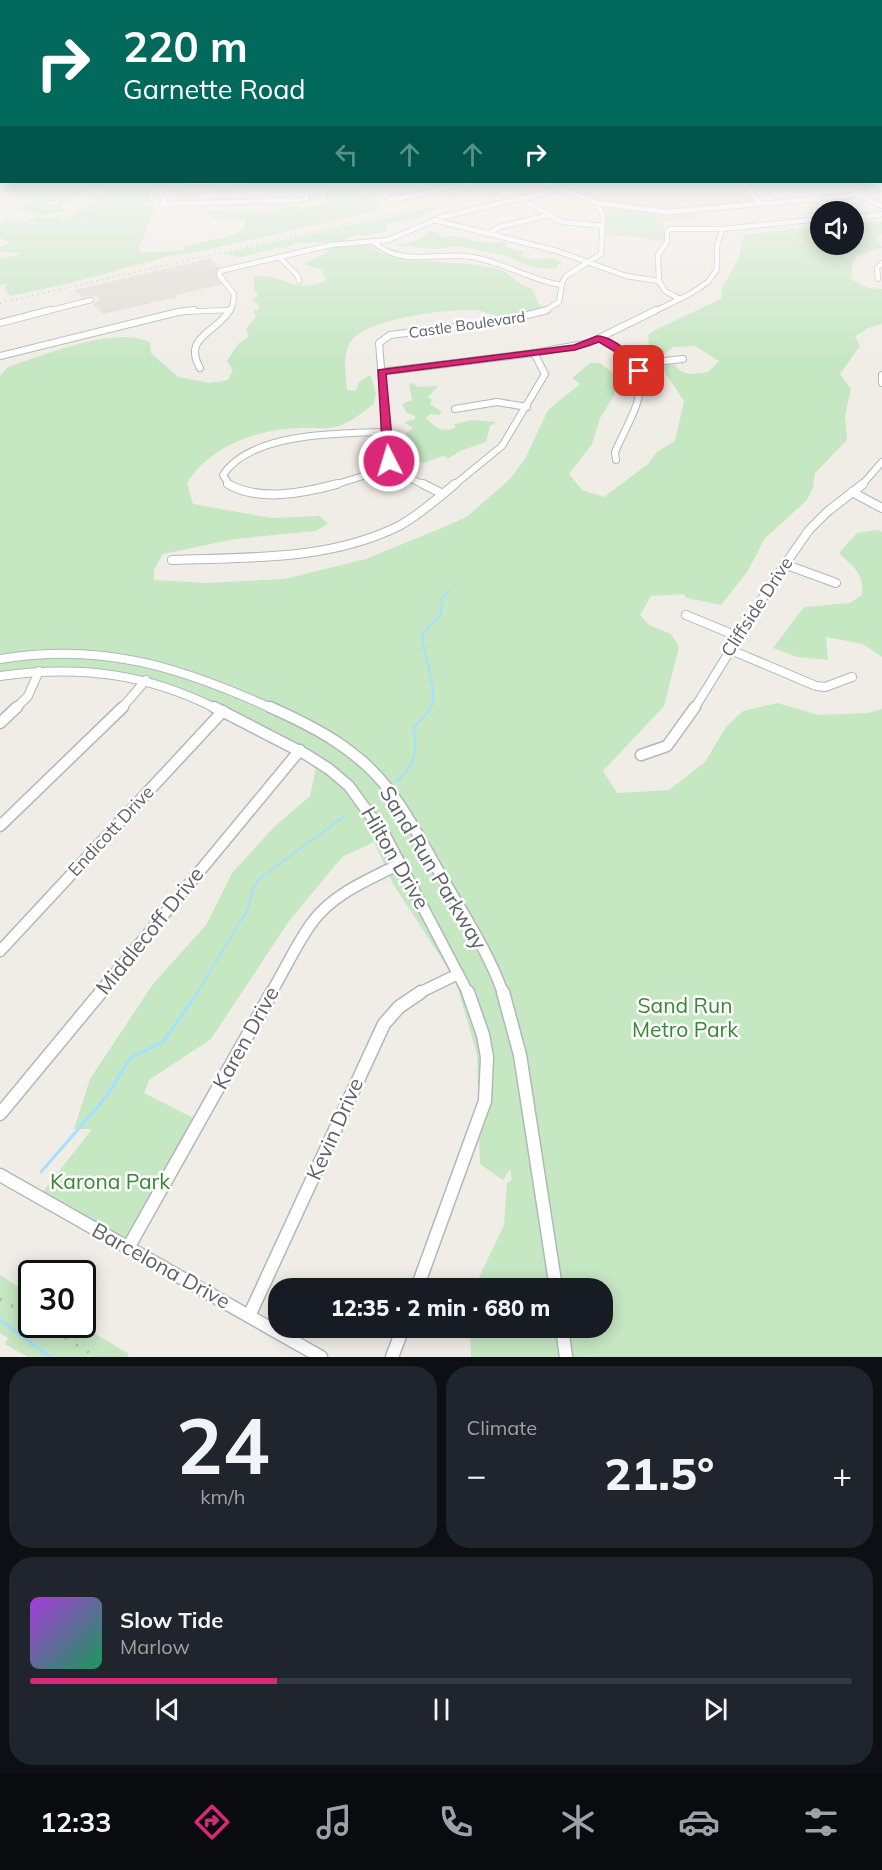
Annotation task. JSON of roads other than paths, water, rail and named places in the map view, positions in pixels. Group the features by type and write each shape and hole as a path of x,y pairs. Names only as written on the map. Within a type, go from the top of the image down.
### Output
{"street":[{"path":"200,368 194,357 195,345 206,333 223,321 230,310 235,294 219,275 222,271 335,244 374,242 388,238"},
{"path":"507,238 528,243 626,276 659,281"},
{"name":"Castle Boulevard","path":"389,468 378,347 387,337 539,314 558,303 561,298 561,285 566,276 597,258 602,251 603,238"},
{"path":"667,238 667,242 659,252 659,281 665,291 680,299"},
{"path":"381,372 575,347 600,338 699,290 714,275 718,261 717,247 719,238"},
{"path":"374,242 384,250 409,256 459,255 479,258 531,280 561,285"},
{"path":"279,257 300,281"},
{"path":"878,279 877,268 882,263"},
{"path":"0,323 91,300"},
{"path":"0,356 178,312 197,309 230,310"},
{"path":"600,338 625,353 636,364 641,379 640,391 615,452 616,460"},
{"path":"172,560 297,555 328,550 398,526 443,494 502,446 545,374 534,353"},
{"path":"636,364 683,359"},
{"path":"882,375 882,383"},
{"path":"454,409 497,402 527,407"},
{"path":"386,432 308,436 279,441 249,454 231,466 223,475 223,480 233,487 252,493 280,494 317,490 389,468 443,494"},
{"name":"Cliffside Drive","path":"640,755 667,746 731,650 784,564 811,527 868,481 882,463"},
{"path":"852,492 882,508"},
{"path":"784,564 836,583"},
{"path":"686,615 739,637"},
{"path":"731,650 816,686 825,687 837,684 852,676"},
{"name":"Sand Run Parkway","path":"0,659 48,652 83,651 118,655 171,668 236,692 307,725 333,740 378,776 393,794 417,833 489,961 502,990 519,1049 554,1278"},
{"path":"0,723 28,696 39,671"},
{"name":"Hilton Drive","path":"0,676 39,671 93,672 146,680 223,711 300,750 335,773 354,791 372,815 473,1005 481,1033 487,1070 487,1093 421,1278"},
{"path":"0,826 130,700 146,680"},
{"name":"Endicott Drive","path":"0,951 223,711"},
{"name":"Middlecoff Drive","path":"0,1114 300,750"},
{"name":"Karen Drive","path":"128,1248 312,923 348,890 400,864"},
{"name":"Kevin Drive","path":"249,1316 384,1024 395,1009 409,999 458,974"},
{"name":"Barcelona Drive","path":"0,1175 321,1357"},
{"path":"392,1357 399,1338"},
{"path":"563,1338 566,1357"}],"waterway":[{"path":"396,782 408,770 414,758 414,727 430,709 433,702 432,683 422,634 441,614 442,598 448,591"},
{"path":"197,993 248,909 253,889 259,879 346,815"},
{"path":"41,1172 107,1096 130,1058 163,1042 198,992"},
{"path":"0,1320 50,1357"}],"railway":[{"path":"0,303 284,238"},
{"path":"0,1299 18,1309"},
{"path":"65,1338 96,1357"}],"park label":[{"name":"Sand Run Metro Park","path":"685,1018"},
{"name":"Karona Park","path":"110,1182"}]}
